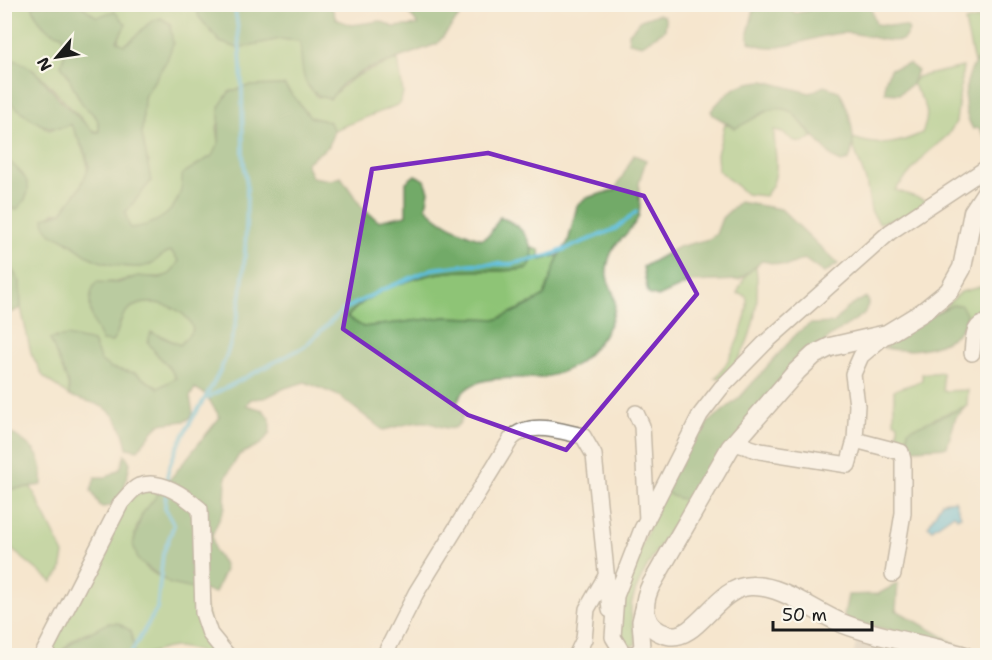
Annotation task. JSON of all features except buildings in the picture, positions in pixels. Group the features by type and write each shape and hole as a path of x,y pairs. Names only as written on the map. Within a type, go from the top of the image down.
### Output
{"street":[{"path":"887,333 830,347 814,355 735,443 645,597 640,621 642,647 637,654 629,656 622,652 613,637 616,596 647,520 700,416 721,388 765,343 890,232 987,167"},
{"path":"735,443 760,451 848,465 855,440 857,405 853,374 861,356 887,333 923,312 949,291 962,268 973,212 987,189"},
{"path":"972,353 974,330 980,324 987,322"},
{"path":"636,413 642,426 647,520"},
{"path":"384,656 416,593 511,439 519,430 546,428 583,436 594,455 613,628"},
{"path":"855,440 901,452 903,513 893,574"},
{"path":"42,656 121,503 137,487 155,483 200,509 203,613 210,634 228,656"},
{"path":"561,656 578,651 584,639 587,609 606,576"},
{"path":"644,609 648,623 656,631 670,636 685,633 720,599 736,589 751,586 774,590 844,624 965,656"}],"highlighted area":[{"path":"488,153 644,196 697,294 566,450 468,415 343,329 372,169"}],"shaded area":[{"path":"857,640 898,649 898,655 853,655"}],"green space":[{"path":"5,5 32,5 42,24 62,35 66,50 61,65 83,105 96,116 99,132 90,128 37,73 17,61 5,58"},
{"path":"32,5 80,5 97,17 114,11 126,24 117,41 124,45 155,20 161,18 170,24 173,44 167,60 144,97 142,134 151,181 125,213 130,228 151,223 168,212 175,205 179,196 182,174 212,156 219,142 219,107 229,92 248,86 284,85 310,117 329,122 334,130 329,146 306,163 312,177 331,180 341,177 361,206 378,221 406,215 406,182 415,175 425,180 429,191 426,207 452,226 482,239 489,235 500,217 518,227 527,237 533,258 528,268 446,272 399,284 356,307 347,317 363,327 446,317 498,319 529,305 544,296 559,255 568,242 577,206 586,198 615,190 634,155 646,160 639,183 638,218 611,253 607,267 607,278 615,302 609,326 587,356 567,370 539,378 492,379 471,386 462,393 457,403 463,415 460,423 452,428 419,422 383,430 339,396 305,382 285,388 265,398 251,399 246,405 263,410 270,419 270,433 261,444 239,455 226,477 225,507 212,535 215,552 223,562 225,570 215,593 170,584 138,560 133,544 142,514 220,417 205,394 195,388 190,397 193,413 190,418 185,421 159,424 138,450 127,448 120,424 109,411 101,406 69,396 69,385 50,339 67,336 93,342 101,361 111,368 135,373 158,388 176,378 148,342 151,332 180,345 193,330 190,322 175,309 154,303 143,303 126,312 112,342 102,341 98,334 90,304 92,289 96,282 118,283 138,276 160,278 170,274 179,261 171,251 145,266 128,267 108,264 87,255 46,228 44,218 62,212 80,188 89,167 86,154 71,124 62,128 45,126 5,99 4,58 14,60 31,69 94,132 99,132 99,125 95,116 83,105 61,65 66,50 62,35 42,24"},
{"path":"80,5 196,5 199,17 220,42 238,48 280,39 300,41 302,58 316,96 330,99 354,78 398,59 403,93 400,104 334,130 329,122 310,117 284,85 248,86 229,92 217,127 219,142 212,156 193,167 175,204 165,217 144,227 129,228 125,213 149,162 143,152 144,97 167,60 170,24 161,18 155,20 124,45 117,42 126,24 97,17"},
{"path":"196,5 331,5 336,19 351,25 381,21 393,27 418,25 403,5 474,5 463,12 437,44 363,71 343,83 330,99 320,96 307,85 302,70 300,41 280,39 238,48 220,42 199,17"},
{"path":"755,5 787,5 795,13 807,11 818,5 870,5 876,24 907,27 909,31 903,40 895,41 844,33 784,46 761,46 749,42 748,33"},
{"path":"658,14 664,16 665,30 642,45 629,42 628,34 641,20"},
{"path":"981,18 984,37 987,36 987,50 974,63 965,22"},
{"path":"987,50 987,140 979,128 973,129 968,119 965,98 966,86 973,66"},
{"path":"909,64 917,70 912,84 899,94 885,93 885,82 890,69"},
{"path":"963,67 956,122 948,135 925,155 895,190 928,201 910,216 879,223 871,211 866,181 853,145 853,138 880,144 904,140 922,133 927,113 926,107 912,84 917,77"},
{"path":"764,81 810,93 824,86 839,91 852,125 853,143 849,160 841,162 833,158 793,113 785,109 771,110 735,128 713,115 711,111 734,89 747,83"},
{"path":"4,99 49,130 71,124 84,152 88,169 86,177 62,212 53,213 60,237 90,257 105,263 141,267 163,253 171,251 179,261 173,272 168,275 134,277 109,282 98,332 102,340 112,342 123,315 134,306 143,303 154,303 175,309 190,322 193,330 180,345 160,335 154,352 171,368 176,379 158,388 135,373 111,368 101,361 93,342 55,337 54,345 67,379 69,396 43,376 31,353 21,308 20,282 5,258 5,209 17,209 23,175 5,158"},
{"path":"785,107 813,137 799,142 774,130 776,173 771,188 765,196 746,194 718,170 717,154 725,124 735,128 772,109"},
{"path":"5,158 27,181 28,194 17,209 5,209"},
{"path":"739,202 781,209 838,264 824,273 804,259 787,266 762,261 739,280 691,282 658,297 648,294 643,267 678,247 709,239 716,234 722,218"},
{"path":"532,248 539,250 541,260 559,255 544,297 498,319 446,317 363,327 347,318 369,299 398,284 414,279 445,272 510,271 528,268 533,258"},
{"path":"4,258 20,282 21,308 7,315 4,315"},
{"path":"756,266 757,296 748,340 742,354 724,378 715,378 727,363 743,327 746,296 737,293 746,275"},
{"path":"987,285 987,319 975,320 965,325 967,316 953,305 941,310 961,292"},
{"path":"866,297 869,302 864,314 828,338 700,492 684,500 664,491 694,434 739,398 798,332 810,324 834,323 847,308"},
{"path":"953,305 961,305 967,316 962,327 945,342 920,349 884,348 917,324"},
{"path":"942,372 943,391 968,390 967,406 935,418 907,444 897,446 898,424 894,421 894,390 922,381 922,374"},
{"path":"967,406 956,417 947,447 914,449 904,445 907,444 908,430"},
{"path":"4,429 34,450 41,464 42,485 5,490"},
{"path":"125,454 130,463 123,491 114,503 101,507 91,491 95,477 107,477 120,469"},
{"path":"31,487 64,554 61,571 52,582 5,544 4,490"},
{"path":"149,490 160,494 142,515 135,532 135,546 139,558 158,576 200,591 219,655 177,647 135,655 131,631 100,630 83,634 59,655 42,656 126,498"},
{"path":"664,491 694,496 667,534 640,581 631,607 636,644 627,648 621,646 618,603"},
{"path":"898,583 896,610 958,645 848,621 844,615 848,595 878,594"},
{"path":"108,623 118,623 131,631 135,655 59,655 75,640"}],"water":[{"path":"955,500 961,516 957,518 954,514 932,529 928,526 942,502"}],"waterway":[{"path":"166,485 168,471 181,439 224,362 231,342 240,299 245,255 247,191 243,155 241,58 234,4"},
{"path":"206,398 304,347 343,310 382,290 432,269 472,264 511,264 548,256 615,229 636,212"},
{"path":"129,656 157,609 163,554 174,525 165,508 166,492"}]}
